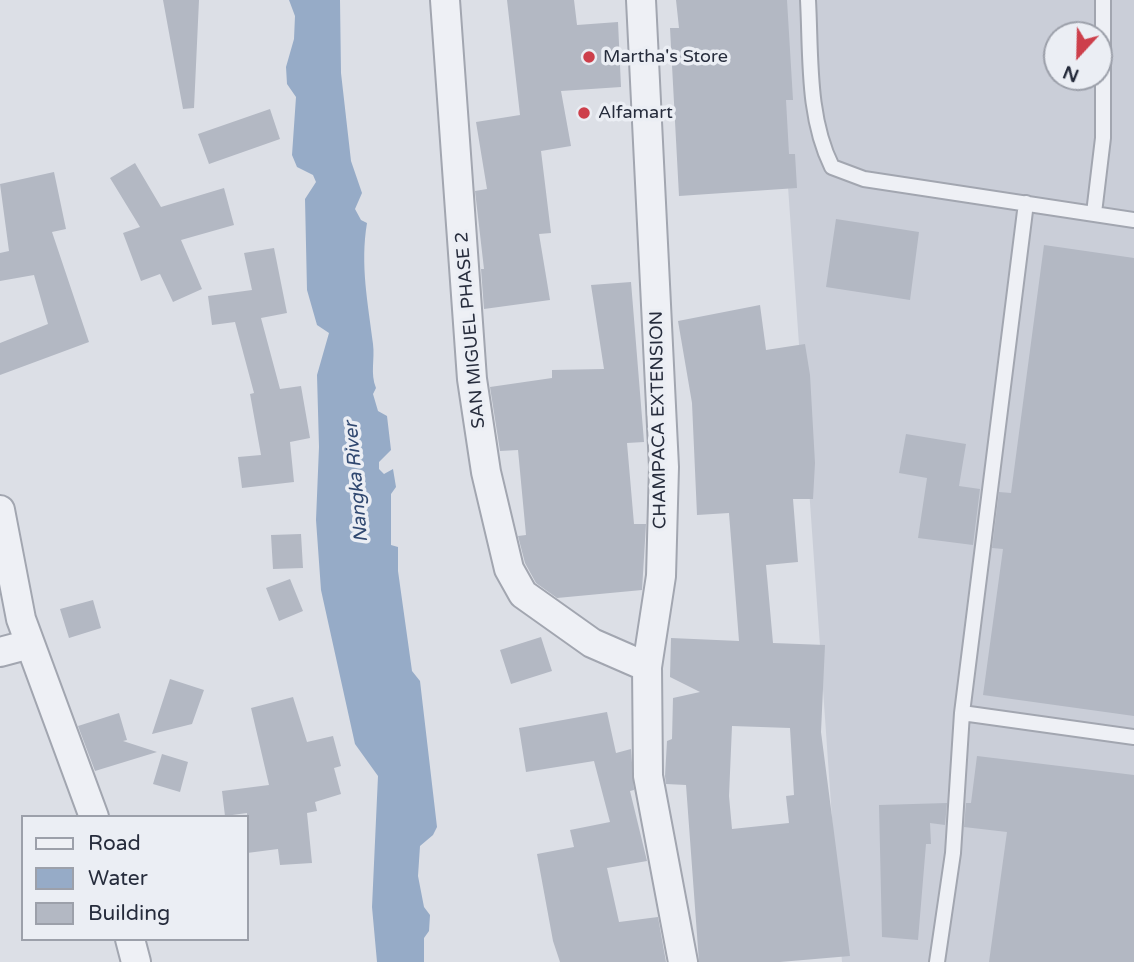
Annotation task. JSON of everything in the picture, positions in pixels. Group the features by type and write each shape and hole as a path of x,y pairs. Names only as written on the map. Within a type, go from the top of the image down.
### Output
{"street":[{"name":"SAN MIGUEL PHASE 2","path":"445,0 472,379 486,472 509,569 523,594 592,643 648,667"},
{"name":"CHAMPACA EXTENSION","path":"641,0 664,467 661,576 648,667 648,776 682,962"},
{"path":"0,510 22,619 93,815"},
{"path":"0,652 30,644"},
{"path":"131,941 136,962"}],"lane":[{"path":"808,0 815,114 820,142 832,167 864,179 1134,220"},
{"path":"1094,213 1103,138 1103,0"},
{"path":"937,962 953,853 962,713 1026,203"},
{"path":"962,713 1134,737"}],"shaded area":[{"path":"775,0 1134,0 1134,962 842,962"}],"water":[{"name":"Nangka River","path":"289,0 340,0 341,73 351,161 362,193 355,209 361,220 367,223 365,269 376,388 373,394 378,411 387,416 391,450 379,462 379,469 384,474 393,469 396,487 391,494 391,545 398,547 398,571 412,671 420,681 437,827 433,835 420,846 418,876 424,907 430,915 429,931 424,938 424,962 377,962 372,907 378,776 355,744 321,590 316,520 319,447 317,375 329,333 317,325 307,290 305,199 316,182 313,175 297,167 292,155 296,97 287,84 286,67 294,39 295,16"}],"building":[{"path":"163,0 199,0 194,108 183,109"},
{"path":"507,0 574,0 577,25 618,22 621,87 561,91 571,146 541,151 551,233 539,234 550,300 484,309 481,269 484,269 475,191 487,189 476,122 520,115"},
{"path":"676,0 787,0 793,100 786,100 789,154 795,154 797,188 679,196 670,28 679,28"},
{"path":"270,109 280,139 209,164 198,134"},
{"path":"135,163 161,207 224,188 234,225 181,240 202,289 173,302 160,274 141,281 123,233 140,227 110,178"},
{"path":"54,172 66,229 52,232 89,342 0,375 0,343 48,324 34,275 0,281 0,253 9,251 0,184"},
{"path":"836,219 919,232 910,300 826,287"},
{"path":"1044,245 1134,258 1134,716 983,695 1003,549 992,548 999,492 1011,493"},
{"path":"274,248 287,313 261,318 280,389 301,386 310,438 290,442 294,482 242,488 238,457 261,455 250,394 254,393 235,322 212,325 208,296 252,290 244,253"},
{"path":"631,282 644,442 627,443 634,524 646,524 642,590 557,598 536,583 525,563 518,536 526,535 518,450 500,451 490,387 552,378 552,370 604,369 591,285"},
{"path":"760,305 766,350 805,344 810,375 815,463 813,499 793,499 798,562 766,565 773,643 825,645 821,732 850,956 780,962 699,962 686,785 666,784 665,776 667,741 672,739 673,698 700,692 670,677 671,638 739,641 729,513 697,515 692,403 678,321","holes":["732,726 790,728 794,795 786,796 789,823 732,829 729,796"]},
{"path":"906,434 966,444 959,486 980,489 973,545 918,538 927,478 899,473"},
{"path":"301,534 303,568 273,569 271,535"},
{"path":"290,579 303,611 279,621 266,588"},
{"path":"93,600 101,628 69,638 60,609"},
{"path":"541,637 552,671 511,684 500,650"},
{"path":"170,679 204,690 192,724 152,734"},
{"path":"293,697 307,742 333,736 341,766 334,768 341,794 315,802 317,811 307,813 312,863 280,865 278,849 248,853 247,813 225,815 222,791 269,785 251,708"},
{"path":"607,712 616,753 631,749 634,790 630,791 647,861 607,868 619,922 658,917 666,962 560,962 553,941 537,854 574,847 570,830 610,822 594,761 526,772 519,728"},
{"path":"119,713 127,740 123,741 157,752 95,771 78,726"},
{"path":"162,754 188,762 180,792 153,784"},
{"path":"977,756 1134,775 1134,962 989,962 1007,832 964,827 966,803 971,803"},
{"path":"947,803 945,825 930,823 931,844 926,844 918,940 882,937 879,805"}],"place":[{"name":"Martha's Store","path":"589,57"},
{"name":"Alfamart","path":"584,113"}]}
